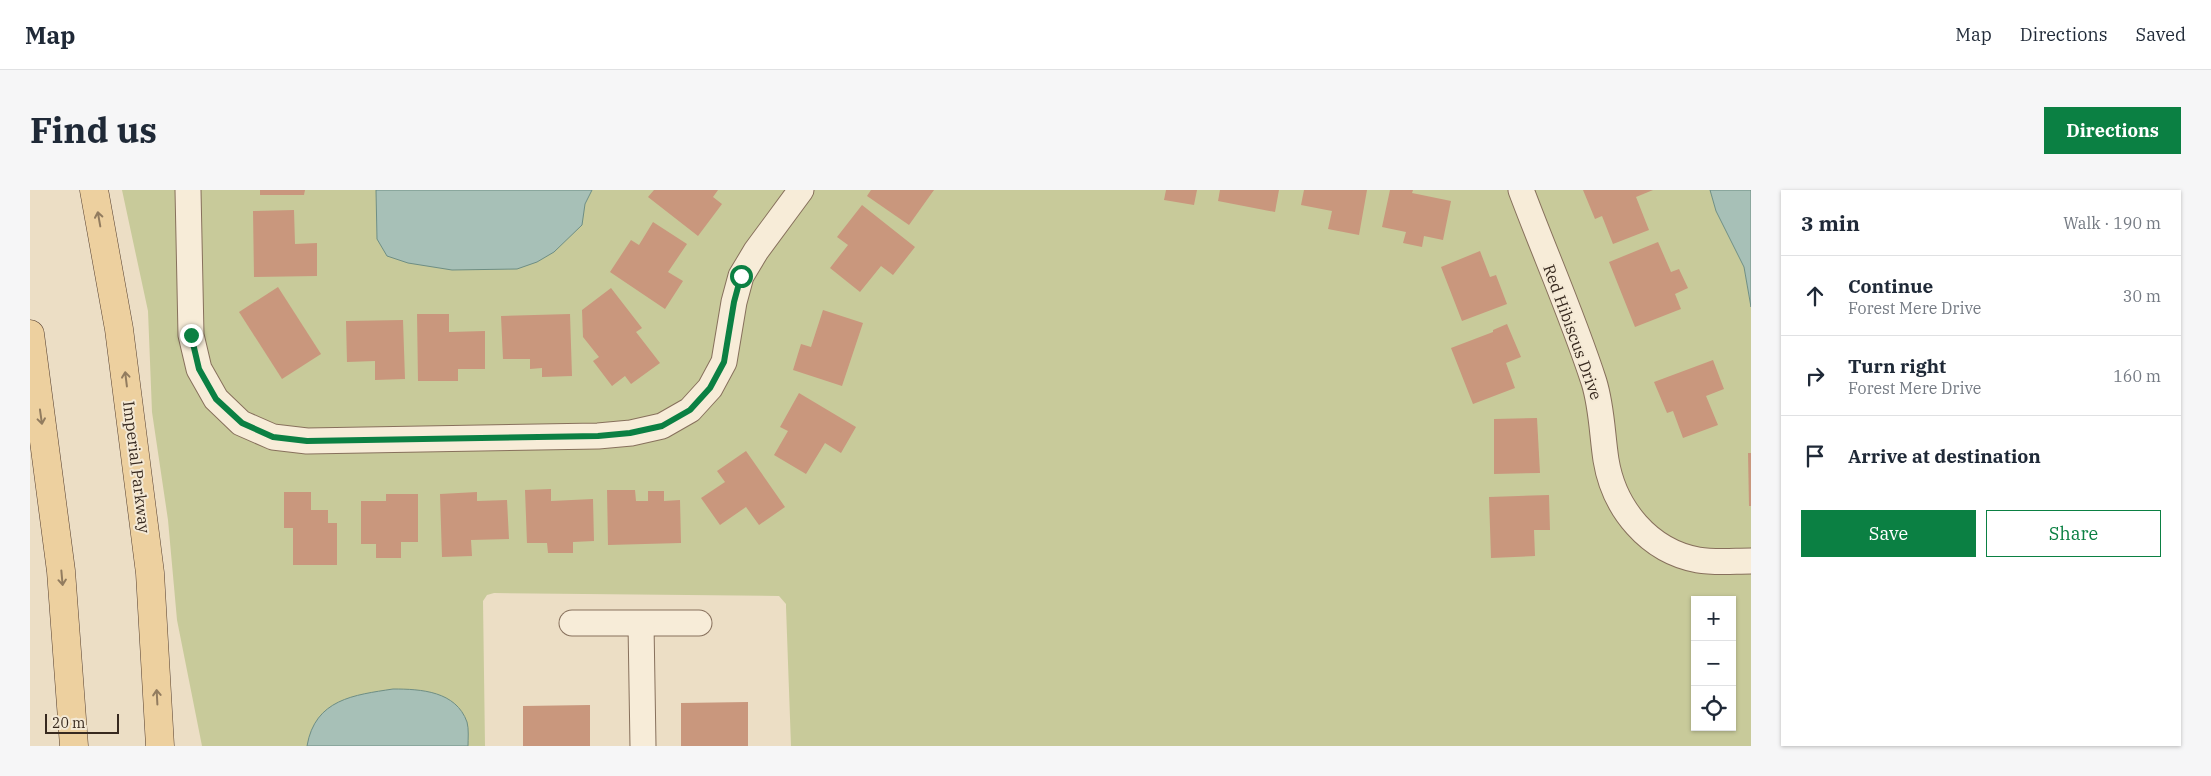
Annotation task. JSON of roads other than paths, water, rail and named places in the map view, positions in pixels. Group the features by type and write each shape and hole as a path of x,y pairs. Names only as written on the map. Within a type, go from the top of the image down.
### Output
{"main road":[{"name":"Imperial Parkway","path":"94,190 120,329 150,573 160,746"},
{"path":"30,334 61,571 74,746"}],"street":[{"path":"188,190 191,335 199,369 216,399 242,423 273,437 307,441 598,436 630,433 662,426 690,410 710,388 724,362 734,302 741,276 756,251 801,190"},
{"name":"Red Hibiscus Drive","path":"1521,190 1600,401 1606,462 1613,488 1627,515 1650,538 1673,552 1698,560 1751,562"},
{"path":"572,623 699,623"},
{"path":"641,624 643,746"}],"water":[{"path":"376,190 592,190 585,204 582,225 554,252 537,262 517,269 452,270 408,263 387,256 377,239"},
{"path":"1710,190 1751,190 1751,307 1744,267 1716,211"},
{"path":"393,689 426,691 446,698 455,704 467,722 468,746 307,746 311,730 318,718 327,709 351,697"}]}
